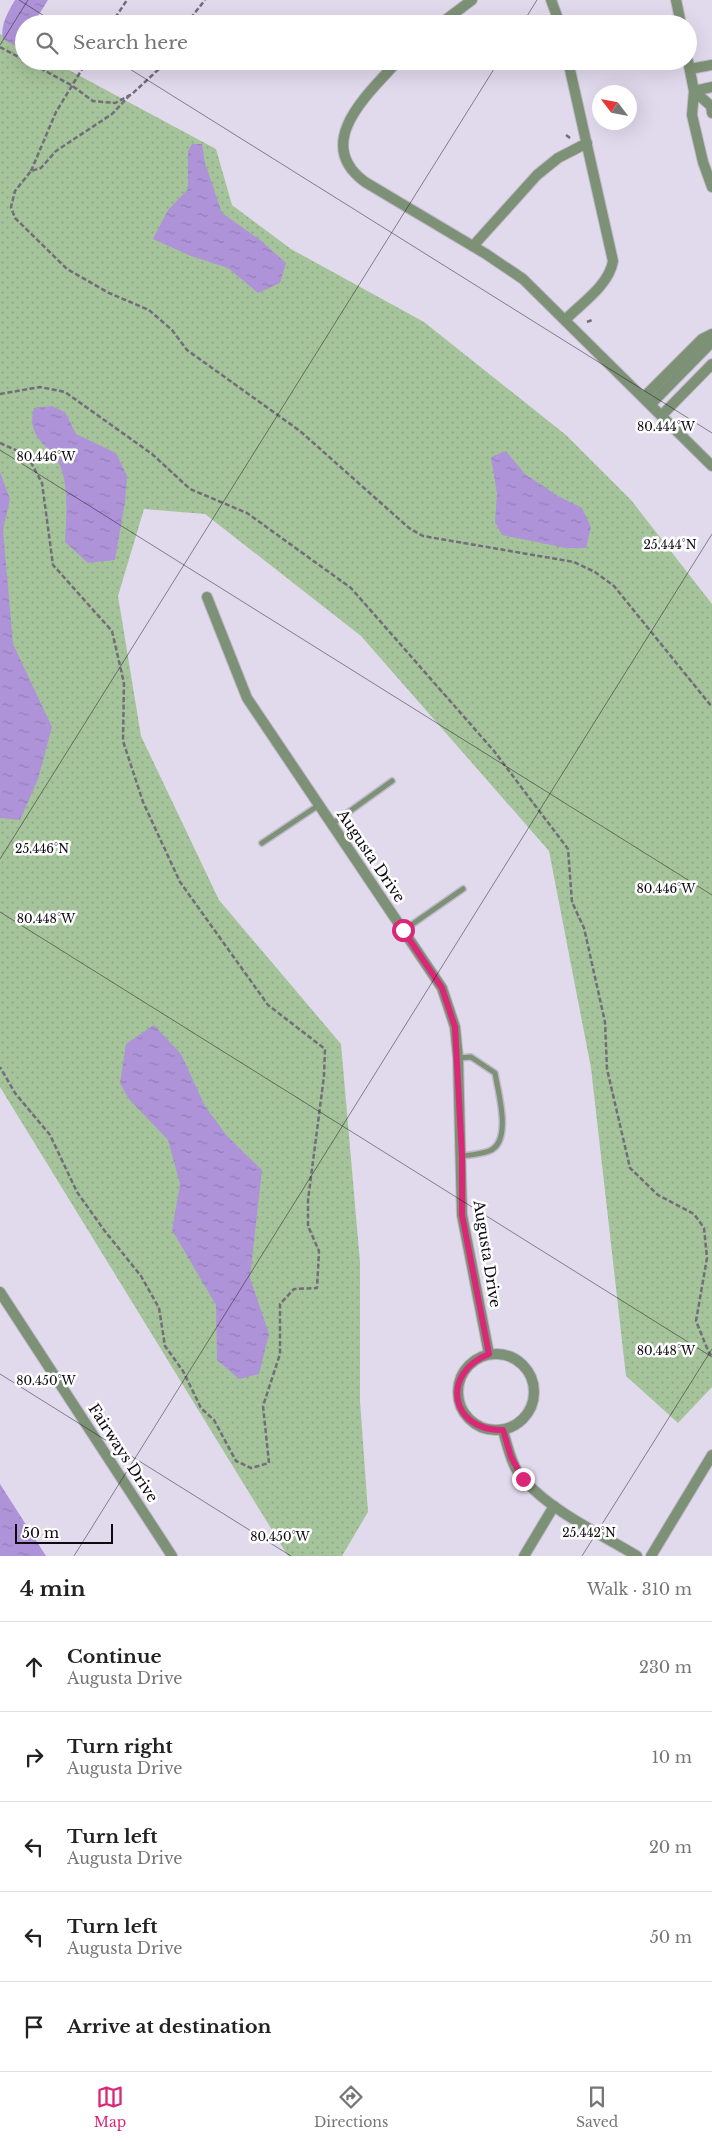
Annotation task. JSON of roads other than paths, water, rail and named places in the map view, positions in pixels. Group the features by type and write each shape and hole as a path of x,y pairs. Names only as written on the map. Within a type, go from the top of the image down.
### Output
{"street":[{"path":"452,15 472,0"},
{"path":"551,0 557,15"},
{"path":"676,0 678,15"},
{"path":"697,65 712,64"},
{"path":"391,70 348,123 343,142 345,160 350,169 365,182 473,246 523,279 648,400 712,466"},
{"path":"566,319 605,280 611,270 613,261 570,70"},
{"path":"690,70 694,91 692,115 703,162 712,187"},
{"path":"694,91 712,87"},
{"path":"694,91 711,106 712,113"},
{"path":"473,246 537,175 558,158 587,143"},
{"path":"648,400 702,339 712,334"},
{"path":"648,400 710,344 712,339"},
{"path":"662,415 712,364"},
{"name":"Augusta Drive","path":"207,596 247,698 442,988 455,1027 458,1058 462,1156 462,1215 489,1354"},
{"name":"Fairways Drive","path":"0,1292 172,1556"},
{"path":"489,1354 501,1354 517,1361 530,1374 534,1385 531,1409 517,1424 503,1430 490,1431 466,1418 460,1406 457,1393 459,1380 466,1368 476,1359 489,1354"},
{"path":"503,1430 511,1457 523,1479 554,1506 637,1556"},
{"path":"651,1556 712,1455"},
{"path":"524,1556 554,1506"}],"lane":[{"path":"332,824 392,780"},
{"path":"262,843 319,805"},
{"path":"403,930 463,889"},
{"path":"458,1058 471,1057 495,1073 503,1121 501,1139 491,1151 462,1156"}],"water":[{"path":"15,0 48,0 39,15 15,15 15,45 3,39 2,34 5,19"},
{"path":"192,144 202,144 205,163 222,213 259,239 286,263 280,283 258,293 228,268 191,256 153,239 168,210 188,189 188,151"},
{"path":"52,406 65,412 76,434 116,453 127,476 125,502 115,560 88,563 65,542 66,505 64,477 57,460 36,435 32,419 34,408"},
{"path":"506,451 525,474 558,496 582,508 591,527 586,548 566,548 502,535 495,522 497,494 491,457"},
{"path":"0,472 10,499 3,530 13,644 52,727 38,779 20,820 0,818"},
{"path":"154,1025 181,1054 205,1106 227,1136 262,1170 250,1278 269,1334 259,1374 239,1379 217,1360 216,1305 172,1230 180,1184 168,1140 128,1098 120,1083 126,1044"},
{"path":"0,1484 46,1556 0,1556"}]}
